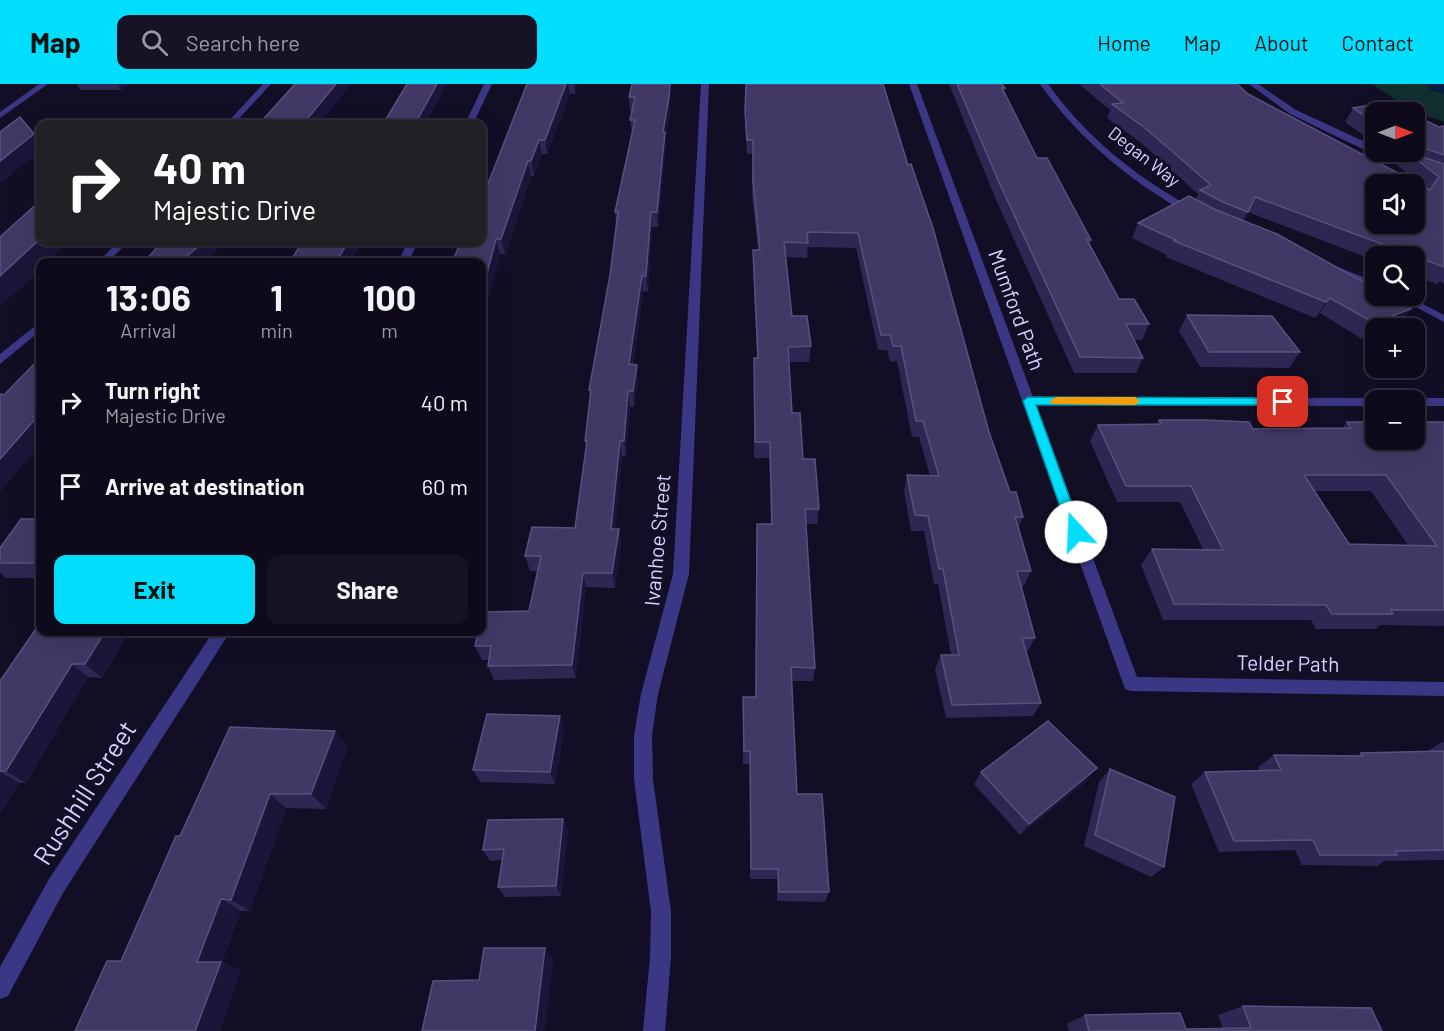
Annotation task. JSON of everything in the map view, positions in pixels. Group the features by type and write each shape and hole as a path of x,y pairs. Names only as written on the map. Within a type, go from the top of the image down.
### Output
{"street":[{"path":"0,116 44,84"},
{"path":"234,120 267,84"},
{"path":"471,120 488,84"},
{"name":"Ivanhoe Street","path":"654,1031 661,913 645,792 643,736 648,702 674,613 681,574 705,84"},
{"name":"Mumford Path","path":"913,84 1131,684"},
{"name":"Degan Way","path":"1044,84 1057,105 1080,130 1157,192 1204,217"},
{"path":"1253,84 1293,112 1365,146"},
{"path":"1405,162 1444,177"},
{"path":"107,258 119,246"},
{"path":"1321,264 1365,282"},
{"path":"1419,306 1444,319"},
{"path":"0,360 36,328"},
{"path":"1028,401 1365,402"},
{"path":"1425,402 1444,402"},
{"name":"Rushhill Street","path":"0,988 56,886 219,636"},
{"name":"Telder Path","path":"1131,684 1444,689"}],"green space":[{"path":"1372,84 1444,84 1444,122 1425,115 1425,102 1399,102"}],"building":[{"path":"295,84 336,84 306,120 263,120"},
{"path":"407,84 437,84 417,120 385,120"},
{"path":"527,84 566,84 545,140 539,140 531,161 528,161 501,239 496,239 486,277 486,258 454,258 459,246 486,246 486,189"},
{"path":"632,84 670,84 663,132 665,132 657,212 651,212 646,276 642,276 629,364 637,365 633,391 628,391 624,441 620,441 611,529 619,529 612,573 583,573 572,665 488,666 491,646 475,646 477,636 486,636 486,612 529,611 541,556 525,556 532,527 575,528 587,441 585,441 591,390 589,390 610,275 618,212 615,212 635,120 630,120 635,97 629,97"},
{"path":"746,84 883,84 908,165 911,164 933,228 989,432 1010,492 1016,492 1023,517 1015,517 1031,571 1017,571 1035,638 1022,638 1041,703 952,705 941,655 959,655 943,569 939,569 928,516 915,515 907,475 939,476 923,421 916,421 901,346 893,346 890,335 881,335 858,233 807,232 808,243 784,242 792,316 807,316 811,346 788,347 792,413 800,413 803,459 815,459 819,509 805,509 815,668 791,667 797,794 822,794 829,892 779,892 778,869 751,869 750,751 744,751 743,697 756,697 757,524 772,524 770,442 755,442 754,358 758,358 753,250 760,250 753,181 753,140 747,140"},
{"path":"957,84 1002,84 1005,88 1002,88 1037,158 1047,158 1091,240 1087,240 1119,299 1134,299 1149,324 1126,324 1143,358 1080,357 998,180"},
{"path":"1100,84 1237,84 1248,94 1365,156 1365,162 1377,162 1400,174 1365,174 1365,234 1425,234 1425,187 1430,190 1439,177 1420,162 1425,162 1425,158 1444,164 1444,267 1425,260 1425,246 1387,246 1255,197 1248,212 1223,202 1200,190 1211,185 1145,128 1112,104 1123,103"},
{"path":"1365,106 1365,116 1353,108"},
{"path":"20,117 34,134 0,161 0,132"},
{"path":"1425,120 1439,127 1444,126 1444,155 1425,149"},
{"path":"1189,196 1216,210 1277,234 1365,283 1365,306 1405,306 1411,309 1387,318 1365,318 1330,298 1326,302 1174,241 1176,240 1138,223"},
{"path":"36,205 36,243 0,276 0,237"},
{"path":"158,246 199,246 185,258 148,258"},
{"path":"300,246 346,246 338,258 292,258"},
{"path":"1187,315 1272,316 1300,352 1209,352"},
{"path":"36,362 36,414 33,417 36,418 0,459 0,394 4,395"},
{"path":"1159,420 1205,420 1249,422 1253,429 1351,428 1347,422 1365,422 1365,450 1425,450 1425,422 1444,422 1444,610 1391,610 1393,614 1332,614 1326,605 1174,604 1152,549 1223,550 1191,486 1126,486 1098,425 1161,424","holes":["1304,475 1386,475 1437,546 1349,544"]},
{"path":"21,519 36,519 36,563 0,563 0,548"},
{"path":"36,629 36,636 102,636 85,664 72,664 6,771 0,771 0,681"},
{"path":"487,714 560,716 550,772 473,770"},
{"path":"1048,721 1097,768 1029,824 981,772"},
{"path":"230,727 335,731 311,794 270,794 231,900 221,899 197,962 221,962 195,1031 75,1031 107,961 121,961 176,836 180,836"},
{"path":"1444,751 1444,850 1395,851 1397,855 1320,855 1313,840 1234,841 1205,772 1281,770 1274,755 1363,756 1361,753"},
{"path":"1110,769 1175,797 1164,867 1095,835"},
{"path":"563,819 556,886 498,887 504,849 483,850 488,820"},
{"path":"484,948 545,948 535,1031 422,1031 433,981 479,980"},
{"path":"1243,1006 1371,1008 1382,1031 1089,1031 1085,1015 1180,1013 1186,1029 1251,1028"}],"slow traffic":[{"path":"1056,401 1135,401"}],"route":[{"path":"1076,532 1028,401 1283,402"}]}
